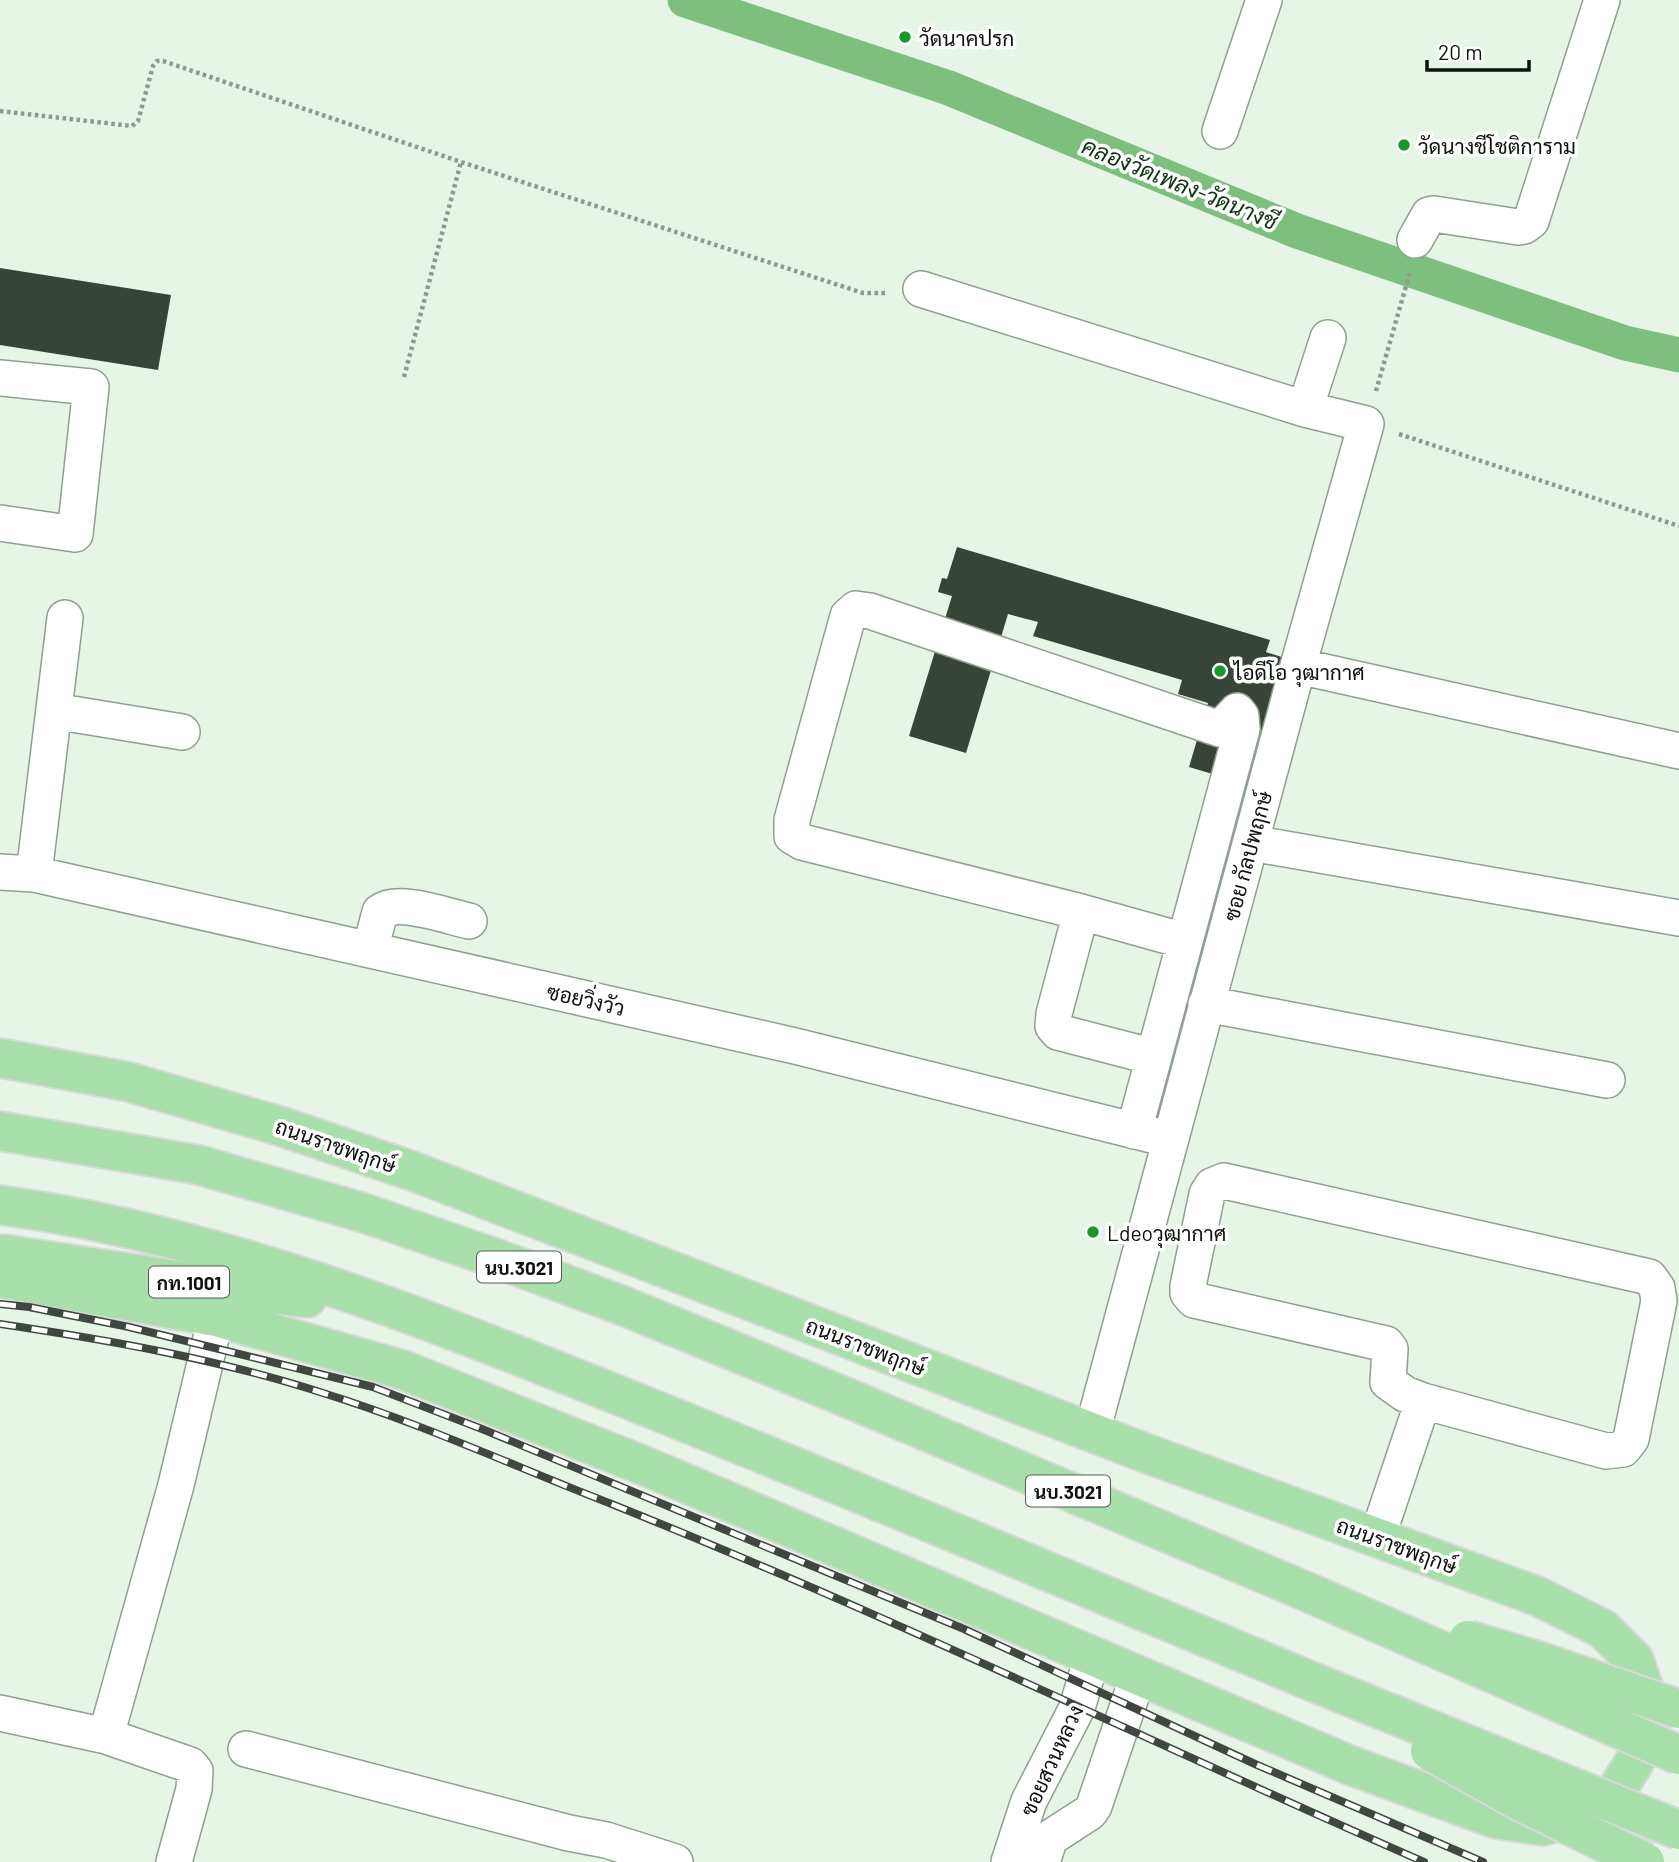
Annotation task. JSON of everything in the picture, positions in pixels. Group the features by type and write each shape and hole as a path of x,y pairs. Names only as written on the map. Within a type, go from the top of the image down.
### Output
{"main road":[{"name":"ถนนราชพฤกษ์","path":"0,1058 129,1082 415,1172 1092,1432 1537,1596 1603,1629 1634,1660 1644,1689 1646,1714 1641,1746 1613,1796 1591,1812 1544,1826 1496,1819 1352,1766 647,1467 403,1370 216,1317 0,1278"},
{"path":"0,1114 199,1165"},
{"name":"นบ.3021","path":"0,1131 199,1165 364,1213 495,1258 621,1305 831,1391 1305,1591 1679,1755"},
{"path":"0,1205 106,1224 195,1246 379,1305 522,1357 1679,1830"},
{"name":"กท.1001","path":"0,1253 263,1293 379,1305"},
{"path":"1305,1591 1539,1661 1679,1709"},
{"path":"1313,1682 1519,1801 1645,1862"}],"street":[{"path":"1220,131 1264,0"},
{"path":"1415,240 1429,215 1434,214 1518,227 1531,221 1602,0"},
{"path":"921,289 1306,409 1366,424"},
{"path":"1306,409 1328,338"},
{"path":"0,378 91,387 75,534 0,523"},
{"name":"ซอย กัลปพฤกษ์","path":"1092,1432 1169,1139 1366,424"},
{"path":"1135,1131 1242,729 1241,716 1237,711 1220,729 870,611 856,609 852,612 844,625 792,820 792,836 802,842 1185,941"},
{"path":"17,873 54,711 65,618"},
{"path":"1298,666 1679,751"},
{"path":"54,711 182,732"},
{"path":"1251,843 1679,918"},
{"name":"ซอยวิ่งวัว","path":"17,873 795,1046 1169,1139"},
{"path":"370,950 380,912 390,906 414,908 469,921"},
{"path":"1081,912 1054,1014 1055,1030 1154,1057"},
{"path":"1206,1004 1606,1080"},
{"path":"1224,1181 1232,1182 1600,1264 1645,1275 1656,1286 1659,1301 1636,1423 1632,1439 1623,1450 1606,1451 1423,1401 1405,1394 1388,1382 1390,1349 1386,1344 1201,1303 1191,1298 1188,1286 1212,1186 1224,1181"},
{"path":"106,1737 176,1485 216,1317"},
{"path":"1377,1538 1423,1401"},
{"name":"ซอยสวนหลวง","path":"1009,1862 1029,1801 1077,1708 1092,1657"},
{"path":"1042,1862 1050,1838 1090,1812 1094,1806 1138,1676"},
{"path":"0,1713 106,1737 180,1761 195,1771 194,1788 174,1862"},
{"path":"246,1749 569,1833 606,1840 675,1862"}],"path":[{"path":"0,111 132,126 138,121 153,66 157,61 163,61 461,162 863,293 886,293 905,287 921,289"},
{"path":"404,377 461,162"},
{"path":"1409,283 1366,424 1679,526"}],"building":[{"path":"0,268 171,295 158,370 0,345"},
{"name":"ไอดีโอ วุฒากาศ","path":"957,547 1270,640 1266,652 1294,661 1256,787 1189,767 1208,703 1178,694 1182,680 1033,636 1038,622 1008,614 966,753 909,736 952,596 938,592 942,578 947,579"}],"waterway":[{"name":"คลองวัดเพลง-วัดนางชี","path":"685,0 949,88 1297,231 1625,343 1679,355"}],"railway":[{"path":"0,1304 29,1307 129,1327 373,1387 482,1429 964,1629 1255,1764 1483,1862"},
{"path":"0,1324 122,1344 243,1370 359,1405 467,1445 815,1589 1424,1862"}],"place":[{"name":"วัดนาคปรก","path":"905,37"},
{"name":"วัดนางชีโชติการาม","path":"1404,145"},
{"name":"ไอดีโอ วุฒากาศ","path":"1220,671"},
{"name":"Ldeoวุฒากาศ","path":"1093,1232"}]}
